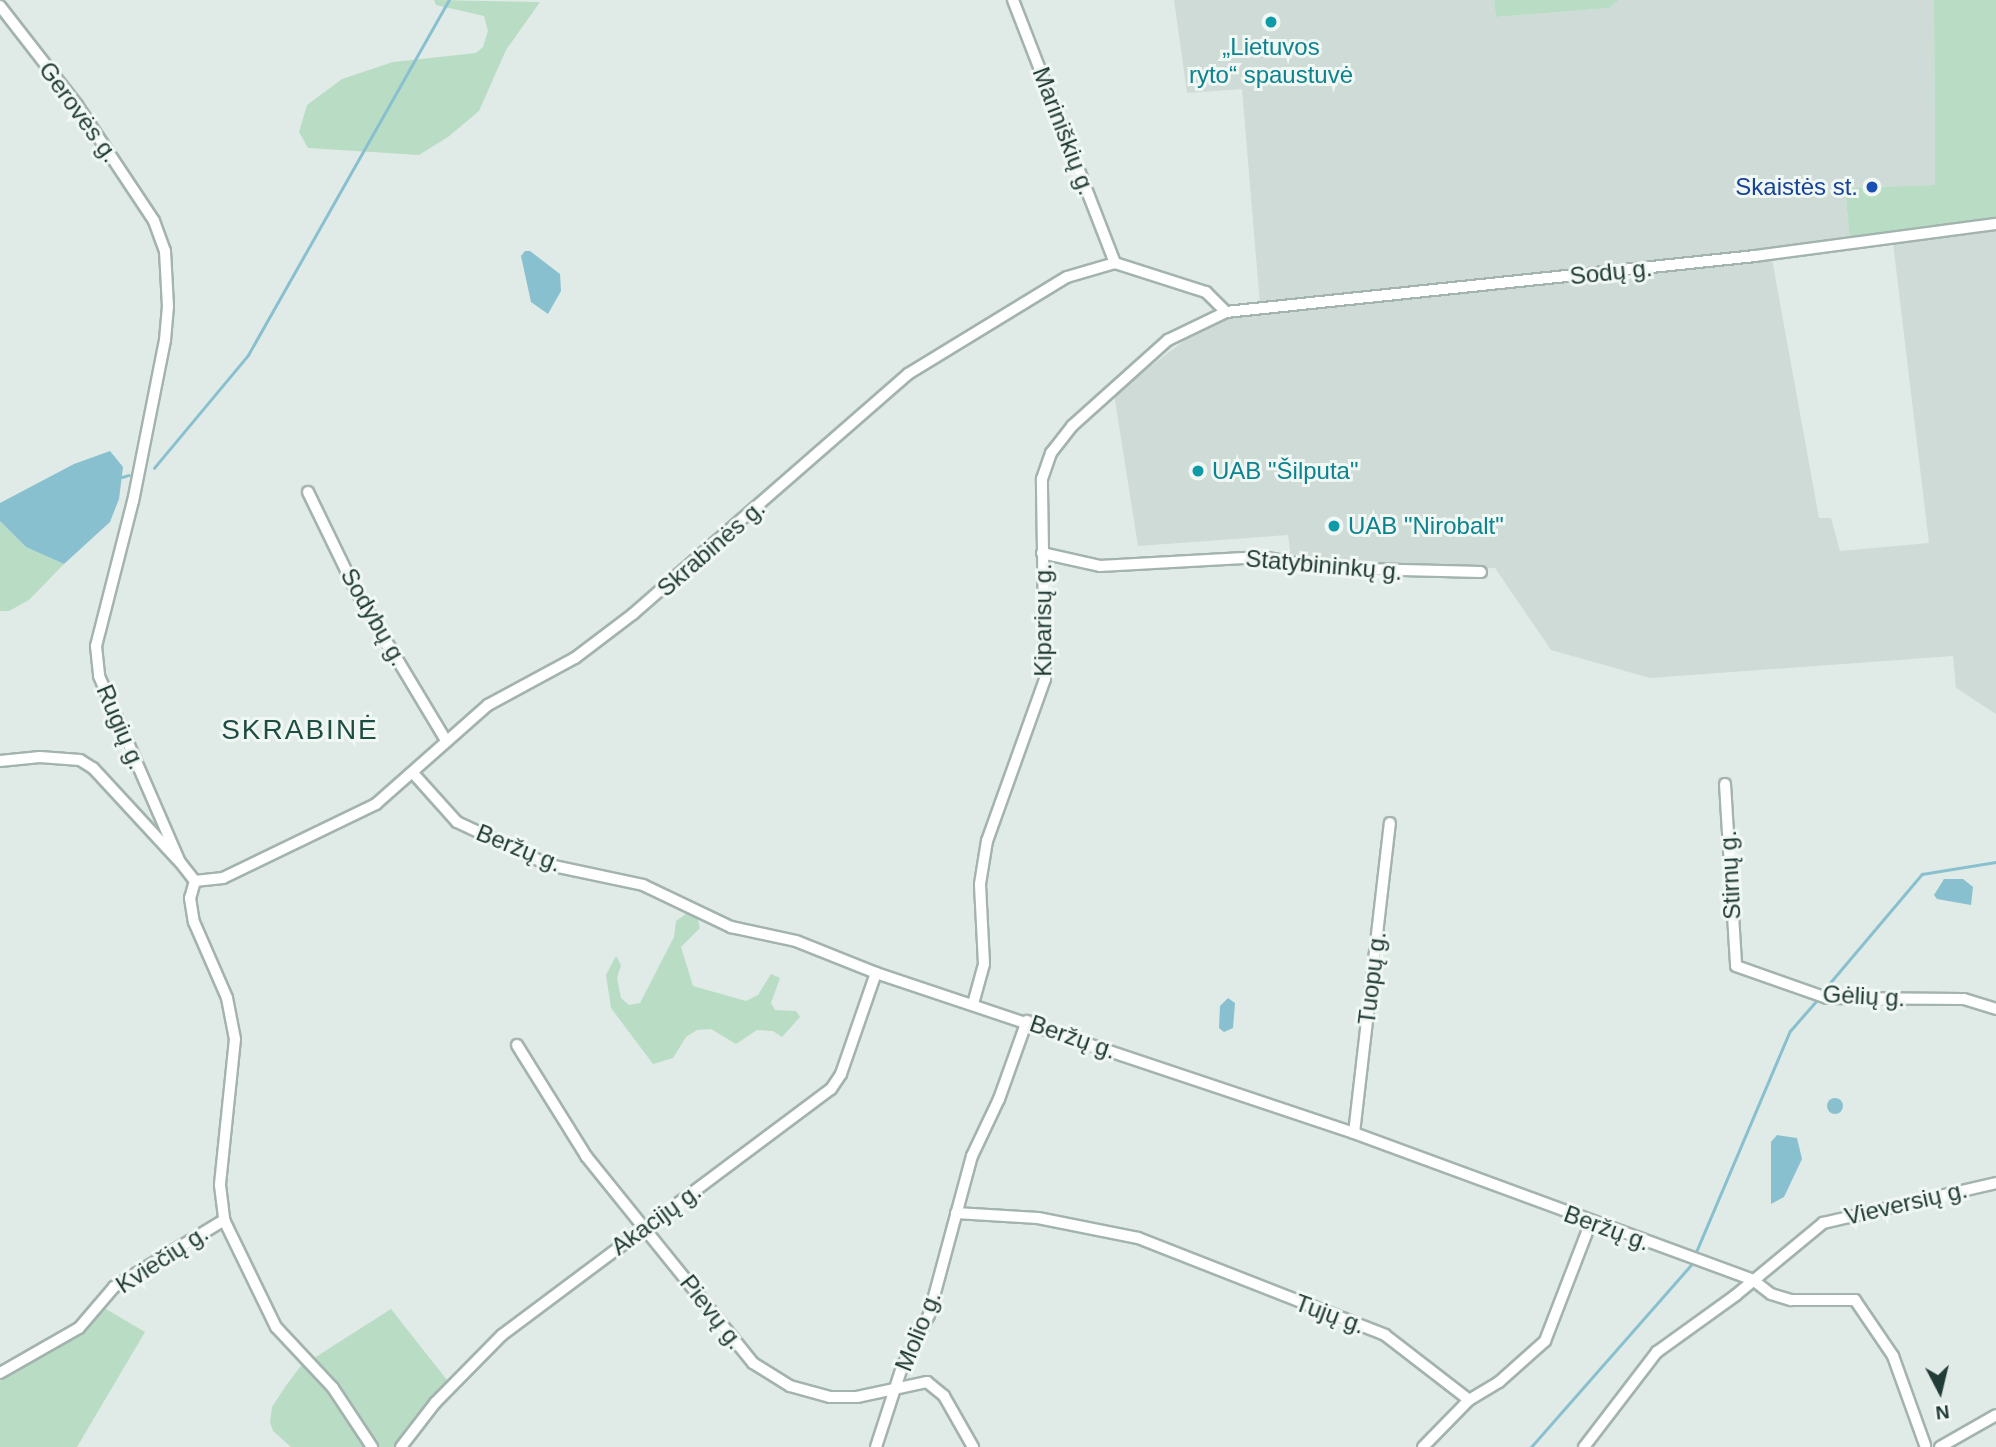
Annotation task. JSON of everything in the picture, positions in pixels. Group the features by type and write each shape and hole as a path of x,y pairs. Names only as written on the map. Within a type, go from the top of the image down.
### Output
{"street":[{"name":"Mariniškių g.","path":"1013,0 1115,263"},
{"name":"Gerovės g.","path":"0,6 77,105 154,221"},
{"name":"Rugių g.","path":"154,221 167,278 165,340 133,501 96,646 99,676 180,862 195,881"},
{"name":"Sodų g.","path":"1226,312 1755,256 1996,224"},
{"path":"1115,263 1206,292 1226,312"},
{"name":"Skrabinės g.","path":"195,881 223,878 313,838 376,804 413,774 445,739 488,705 575,657 633,614 908,374 1067,277 1115,263"},
{"name":"Kiparisų g.","path":"973,1004 984,964 980,884 988,841 1045,679 1042,479 1051,453 1072,426 1168,340 1226,312"},
{"name":"Sodybų g.","path":"308,492 355,589 445,739"},
{"name":"Statybininkų g.","path":"1042,553 1100,566 1262,557 1324,568 1481,572"},
{"path":"0,761 40,757 79,760 93,768 180,862"},
{"name":"Beržų g.","path":"413,774 457,822 550,865 643,885 731,927 796,941 876,973 1027,1021 1354,1133 1752,1280 1771,1294 1791,1300 1846,1299 1860,1303 1893,1356 1925,1446"},
{"name":"Stirnų g.","path":"1725,784 1736,966"},
{"name":"Tuopų g.","path":"1354,1133 1391,823"},
{"path":"195,881 190,898 194,922 227,998 234,1039 219,1185 224,1220 276,1327 333,1388 373,1447"},
{"name":"Gėlių g.","path":"1736,966 1827,998 1964,999 1996,1009"},
{"name":"Akacijų g.","path":"401,1447 435,1403 494,1342 642,1228 831,1089 841,1074 876,973"},
{"name":"Molio g.","path":"876,1447 897,1387 929,1315 972,1156 999,1100 1027,1021"},
{"name":"Pievų g.","path":"517,1045 562,1122 642,1228 736,1345 774,1378 830,1397 857,1397 928,1382 935,1387 973,1447"},
{"name":"Vieversių g.","path":"1584,1447 1657,1352 1823,1223 1996,1183"},
{"name":"Tujų g.","path":"956,1213 1027,1217 1138,1238 1385,1335 1469,1400"},
{"name":"Kviečių g.","path":"0,1373 79,1328 114,1287 224,1220"},
{"path":"1423,1447 1469,1400 1499,1382 1545,1341 1591,1222"},
{"path":"1940,1447 1996,1415"}],"shaded area":[{"path":"1174,0 1494,0 1496,17 1609,8 1619,0 1934,0 1935,185 1845,188 1850,241 1260,305 1242,89 1187,93"},
{"path":"1996,231 1996,714 1956,688 1953,656 1650,678 1551,650 1495,568 1399,570 1325,565 1291,558 1288,535 1138,546 1114,394 1214,318 1772,259 1819,518 1831,518 1840,551 1929,543 1893,243"}],"green space":[{"path":"434,0 540,2 506,50 479,111 448,137 419,155 308,148 299,132 307,105 342,79 393,62 476,53 483,47 488,31 484,16 436,5"},
{"path":"1494,0 1619,0 1609,8 1496,17"},
{"path":"1934,0 1996,0 1996,220 1850,241 1845,188 1935,185"},
{"path":"0,521 26,547 64,564 29,600 9,611 0,611"},
{"path":"690,911 697,916 700,928 681,947 693,986 746,1001 758,995 771,974 780,978 771,1003 775,1010 796,1011 800,1017 782,1037 773,1031 757,1030 736,1044 711,1029 697,1030 686,1037 673,1058 653,1064 611,1008 606,975 616,956 621,965 617,978 621,998 629,1005 640,1003 674,937 676,921"},
{"path":"106,1309 145,1332 77,1447 0,1447 0,1381 50,1352"},
{"path":"391,1309 447,1380 394,1447 291,1447 273,1431 270,1422 272,1407 285,1387 300,1367"}],"water":[{"path":"525,251 530,251 560,274 561,291 548,314 531,302 521,256"},
{"path":"110,451 123,467 119,499 110,522 64,564 26,547 0,521 0,503 74,464"},
{"path":"1944,879 1963,879 1973,887 1971,905 1937,899 1934,895"},
{"path":"1228,998 1235,1003 1233,1028 1224,1032 1219,1028 1220,1006"},
{"path":"1832,1098 1838,1098 1843,1106 1841,1112 1832,1114 1827,1109 1827,1103"},
{"path":"1777,1135 1797,1138 1802,1159 1784,1197 1771,1204 1771,1142"}],"waterway":[{"path":"154,468 248,355 449,0"},
{"path":"122,477 129,475"},
{"path":"1823,991 1922,874 1996,862"},
{"path":"1696,1252 1790,1031 1817,1000"},
{"path":"1531,1447 1691,1265"}],"place":[{"name":"„Lietuvos ryto“ spaustuvė","path":"1271,22"},
{"name":"Skaistės st.","path":"1872,187"},
{"name":"UAB \"Šilputa\"","path":"1198,471"},
{"name":"UAB \"Nirobalt\"","path":"1334,526"}],"district":[{"name":"SKRABINĖ","path":"300,730"}]}
